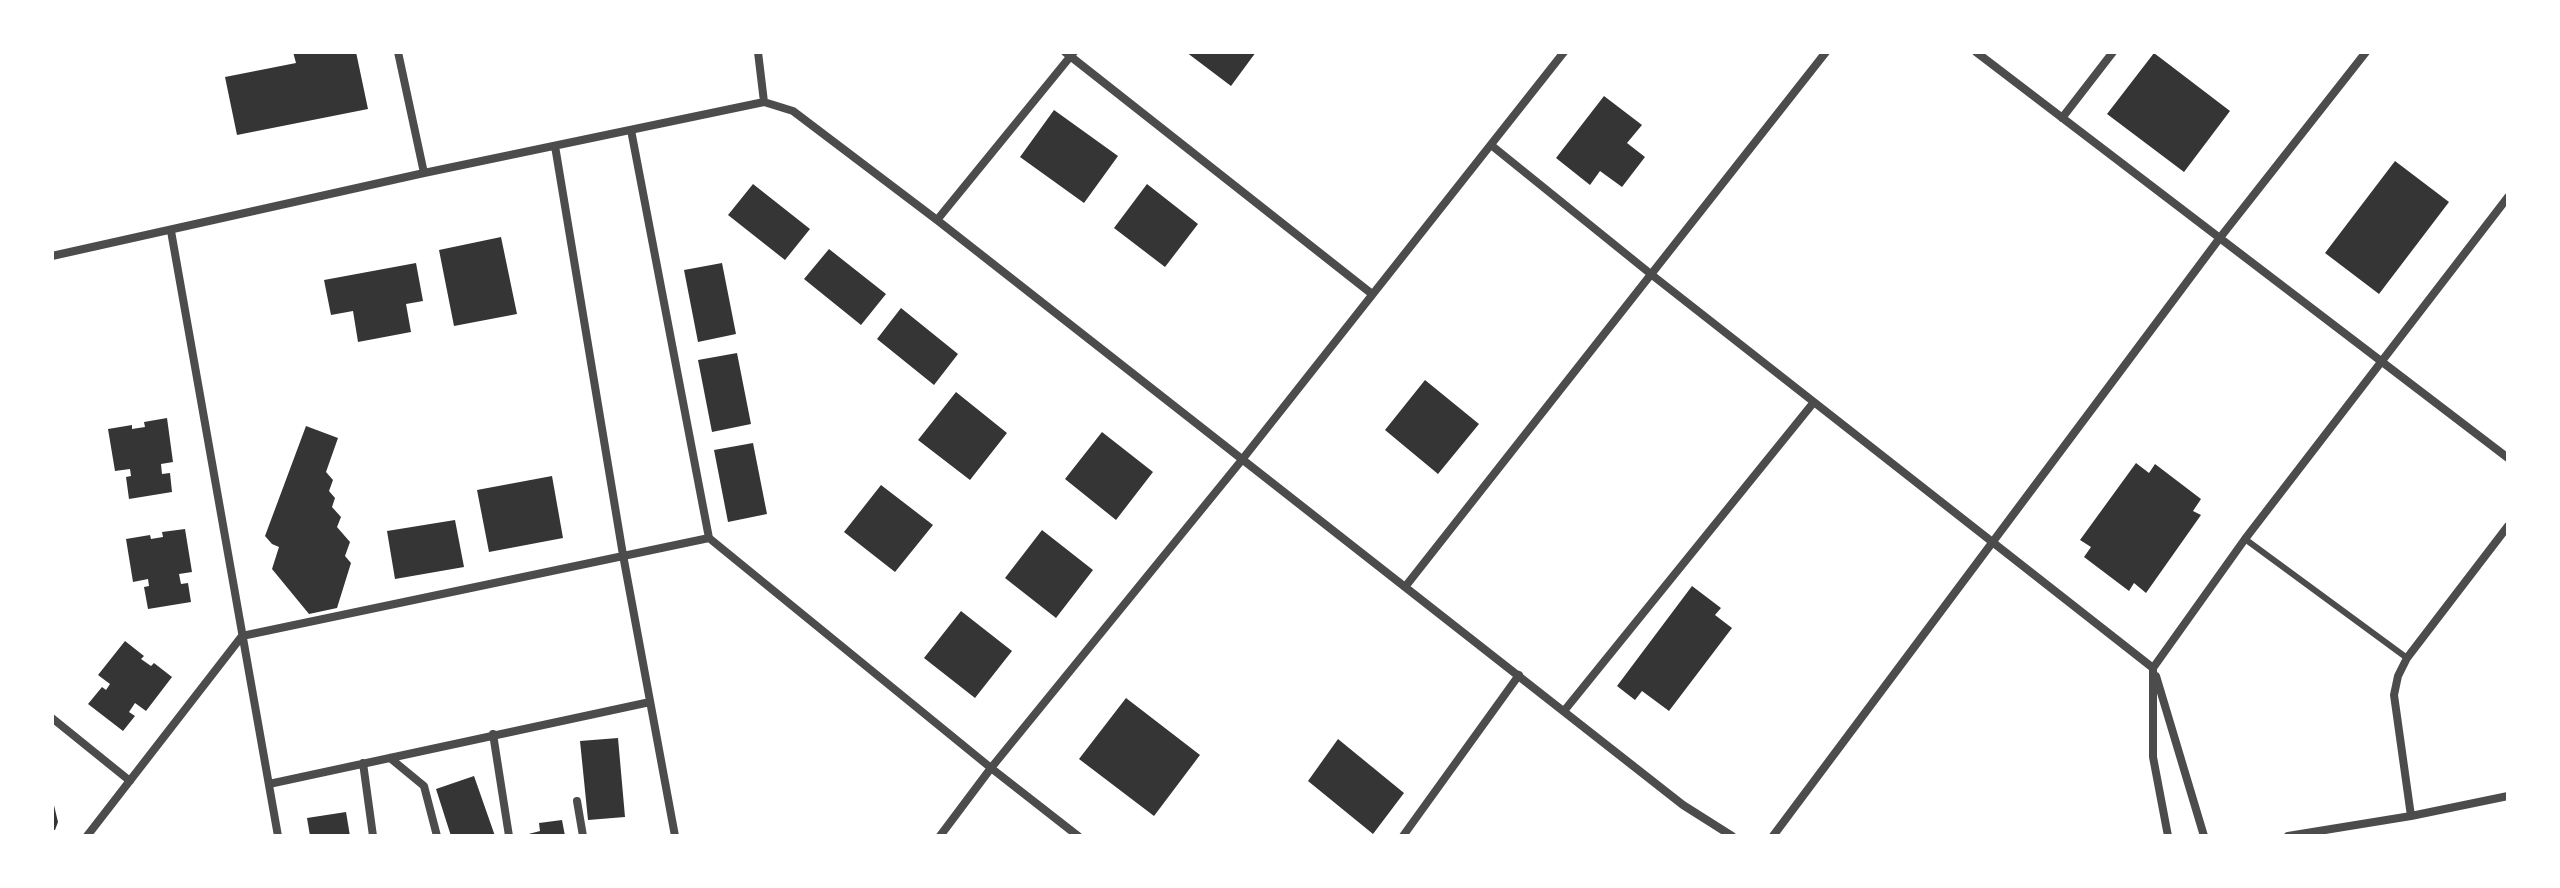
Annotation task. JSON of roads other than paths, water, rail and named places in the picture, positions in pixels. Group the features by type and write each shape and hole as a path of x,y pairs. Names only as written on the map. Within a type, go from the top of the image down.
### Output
{"street":[{"path":"398,52 424,173"},
{"path":"758,52 764,102"},
{"path":"940,836 991,768 1241,461 1564,52"},
{"path":"1405,587 1826,52"},
{"path":"1976,52 2508,458"},
{"path":"2062,118 2113,52"},
{"path":"1773,836 2219,239 2366,52"},
{"path":"937,220 1070,54 1372,294"},
{"path":"52,256 424,173 764,102 793,111 937,220 1683,805 1732,836"},
{"path":"631,130 709,538 1078,836"},
{"path":"1491,145 2153,668 2204,836"},
{"path":"555,146 623,555 675,836"},
{"path":"2168,836 2153,757 2153,668 2245,539 2508,197"},
{"path":"171,231 278,836"},
{"path":"1564,711 1814,402"},
{"path":"2411,816 2394,695 2398,676 2407,658 2508,526"},
{"path":"87,836 242,636 709,538"},
{"path":"1403,836 1519,675"},
{"path":"269,784 650,702"},
{"path":"52,718 130,781"},
{"path":"493,734 509,836"},
{"path":"390,758 424,786 437,836"},
{"path":"363,763 373,836"},
{"path":"2288,836 2508,796"},
{"path":"577,801 583,836"}],"lane":[{"path":"2245,539 2407,658"}]}
